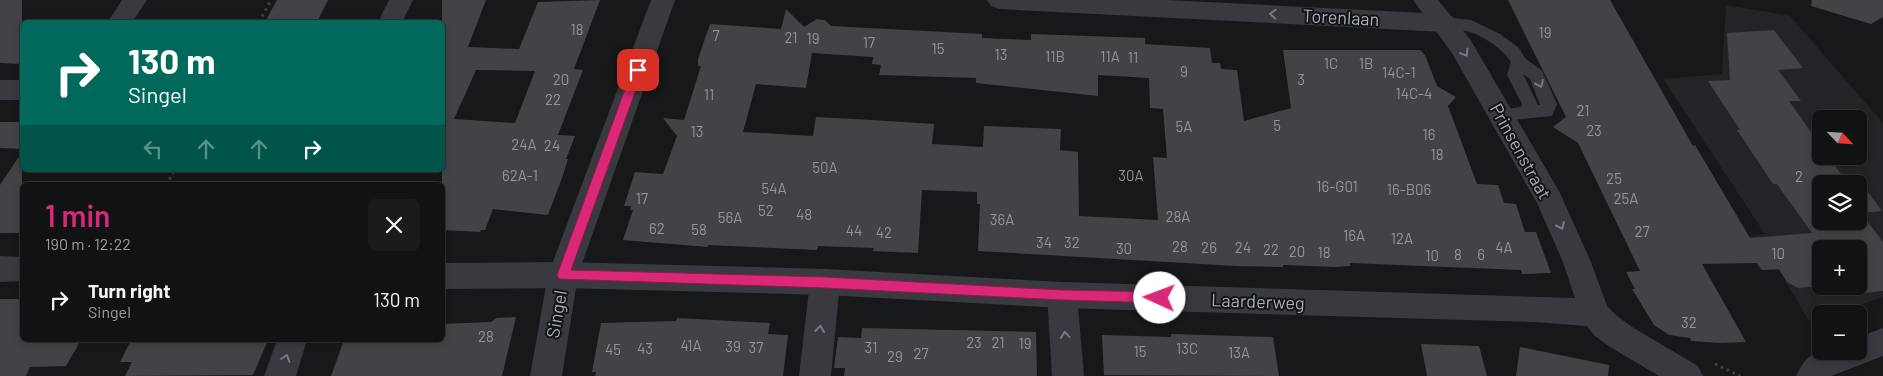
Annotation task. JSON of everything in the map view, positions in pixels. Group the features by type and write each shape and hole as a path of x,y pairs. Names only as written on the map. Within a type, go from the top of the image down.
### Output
{"street":[{"path":"121,20 135,0"},
{"path":"391,20 401,0"},
{"name":"Singel","path":"546,376 563,275 663,0"},
{"name":"Torenlaan","path":"999,0 1444,23"},
{"name":"Prinsenstraat","path":"1426,0 1461,46 1549,199 1573,253 1594,313"},
{"path":"0,90 20,90"},
{"path":"0,269 20,269"},
{"name":"Laarderweg","path":"445,276 563,275 825,282 1062,295 1521,308 1594,313"},
{"path":"815,376 825,282"},
{"path":"1062,295 1068,376"},
{"path":"1594,313 1606,326 1622,337 1688,375"},
{"path":"280,376 291,342"},
{"path":"1867,348 1883,342"},
{"path":"1812,376 1822,364 1833,360"}],"lane":[{"path":"1444,23 1471,26 1494,38 1513,52 1519,62 1536,75 1549,104 1546,111 1502,115"},
{"path":"1519,62 1515,75 1530,104 1528,112"}],"path":[{"path":"260,20 271,0"}],"shaded area":[{"path":"1726,5 1790,16 1883,123 1883,297 1859,305 1812,305 1812,320 1809,321 1779,270 1760,270 1741,237 1765,234 1663,79 1722,74"}],"building":[{"path":"0,0 22,0 20,64 0,63"},
{"path":"277,0 328,0 318,20 266,20"},
{"path":"442,0 486,0 468,47 519,49 538,2 600,0 574,69 583,70 558,135 575,136 548,215 493,209 485,230 480,232 445,230 445,182 442,182 442,172 445,172 445,20 442,20","holes":["476,70 535,71 515,123 454,119"]},
{"path":"1508,0 1610,0 1693,146 1695,145 1750,238 1812,233 1777,184 1773,184 1737,130 1740,130 1708,81 1730,80 1727,33 1774,30 1803,68 1778,70 1801,101 1789,101 1812,133 1812,165 1835,165 1842,175 1812,175 1812,230 1867,230 1867,221 1883,242 1883,291 1867,293 1867,240 1812,240 1812,287 1798,288 1787,282 1779,269 1762,270 1757,263 1702,264 1746,342 1691,341 1690,338 1669,335 1654,325 1632,289 1635,289 1626,272 1640,271 1578,143 1553,127 1566,117"},
{"path":"1812,0 1883,0 1883,17 1871,24 1811,6"},
{"path":"786,9 804,27 817,19 825,20 831,26 982,34 982,38 1031,40 1031,34 1145,38 1145,44 1210,48 1212,63 1220,63 1221,69 1237,70 1244,121 1291,108 1283,50 1420,50 1425,55 1437,86 1456,97 1448,106 1477,184 1498,185 1504,203 1516,204 1525,232 1536,232 1551,273 1522,274 1521,270 1350,263 1350,266 1336,267 1236,266 978,251 980,204 977,204 977,192 922,190 918,253 873,251 874,248 818,246 817,250 708,245 708,247 623,240 633,210 630,210 631,206 624,206 635,172 663,174 677,136 663,118 684,120 701,66 698,66 698,59 710,24 781,29","holes":["812,53 873,57 872,64 881,65 879,75 976,78 976,83 1098,96 1098,75 1149,78 1150,108 1163,109 1167,158 1153,157 1158,220 1079,216 1078,152 1060,150 1061,129 984,126 983,147 932,144 934,124 872,120 816,117 813,136 743,132 756,84 806,88"]},
{"path":"0,122 20,122 20,149 0,148"},
{"path":"20,155 22,182 20,182 20,233 0,233 0,185"},
{"path":"1867,191 1882,211 1867,212"},
{"path":"0,299 20,299 20,342 80,342 66,366 30,367 26,376 0,376"},
{"path":"516,317 502,376 331,376 343,342 445,342 445,324 491,322 496,318"},
{"path":"677,318 770,323 768,334 788,335 783,376 595,376 596,372 592,372 601,323 676,321"},
{"path":"862,328 1036,332 1037,376 844,376 845,368 834,368 838,337 861,338"},
{"path":"1171,334 1273,337 1279,376 1104,375 1102,335 1171,337"},
{"path":"130,342 267,342 253,375 125,376 132,362 120,362"},
{"path":"1421,344 1479,346 1487,376 1427,376"},
{"path":"1520,347 1609,365 1608,376 1516,376"}],"route":[{"path":"638,70 563,275 825,282 1062,295 1160,298"}]}
